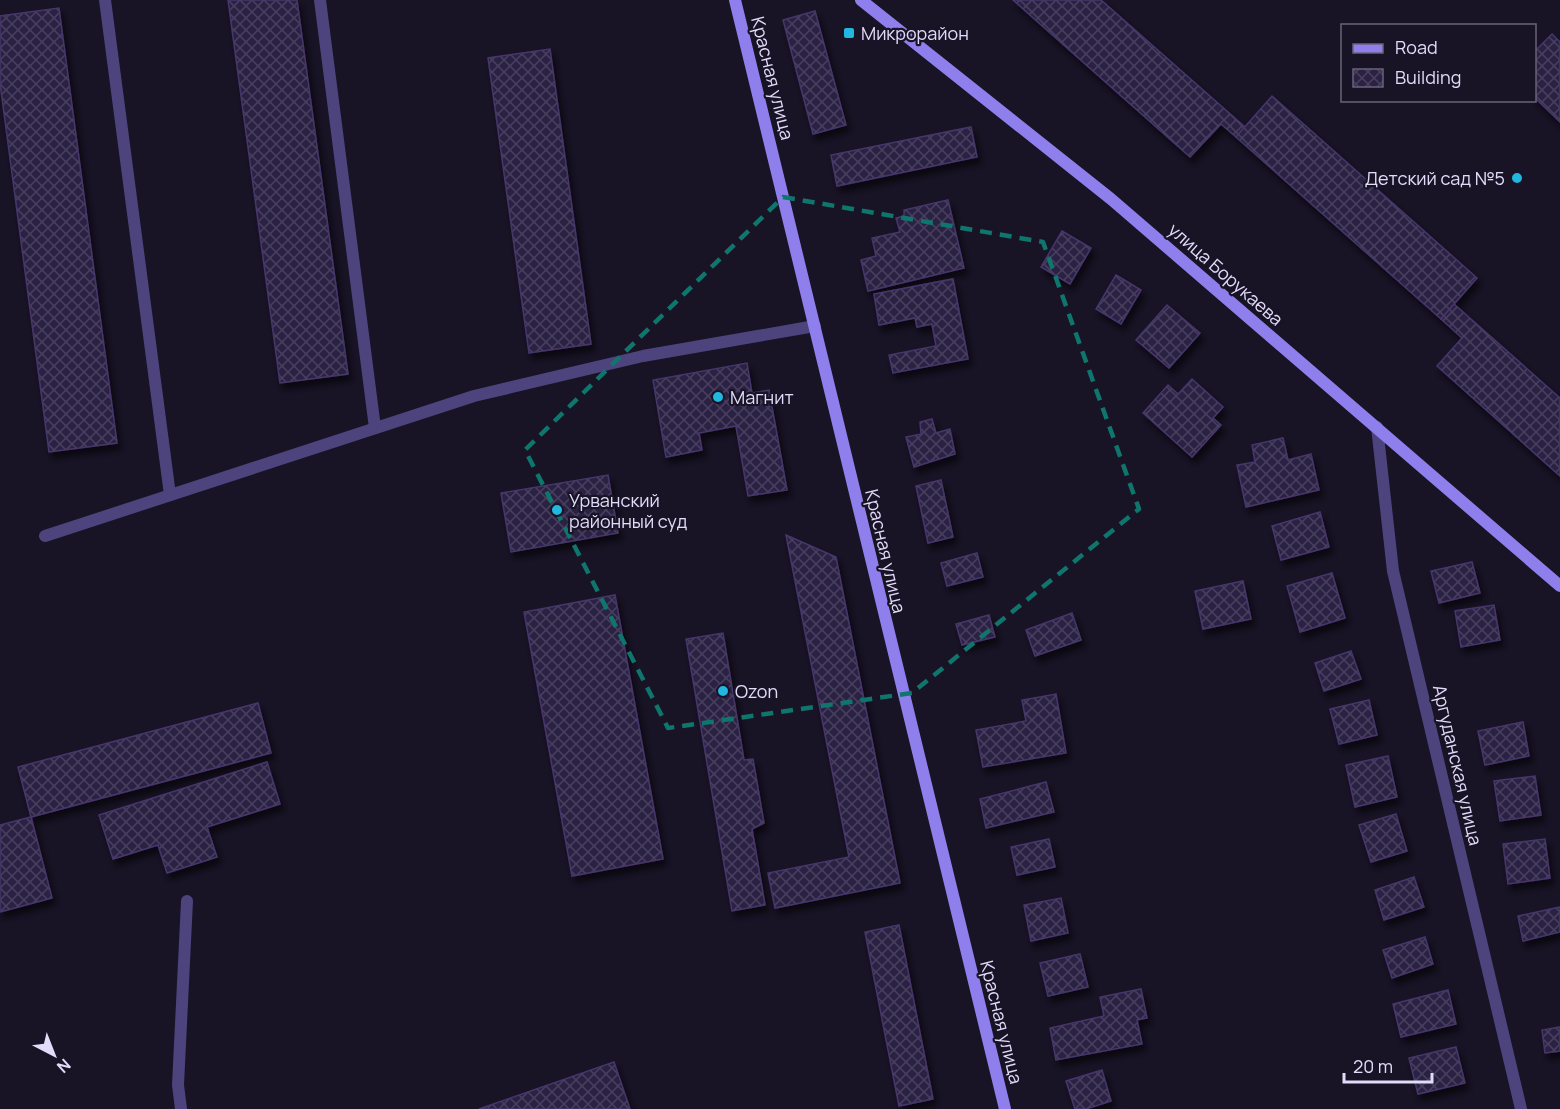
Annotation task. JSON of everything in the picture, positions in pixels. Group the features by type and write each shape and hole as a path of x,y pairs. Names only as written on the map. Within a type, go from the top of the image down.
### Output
{"street":[{"path":"105,0 170,495"},
{"path":"320,0 375,428"},
{"name":"Красная улица","path":"735,0 815,326 886,630 1005,1109"},
{"name":"улица Борукаева","path":"861,0 1111,199 1560,586"},
{"path":"45,536 474,396 609,364 815,326"},
{"name":"Аргуданская улица","path":"1377,427 1393,572 1521,1109"},
{"path":"181,1109 178,1084 187,902"}],"highlighted area":[{"path":"783,197 1043,242 1139,509 912,693 668,728 525,450"}],"building":[{"path":"228,0 297,0 348,374 280,383"},
{"path":"1013,0 1101,0 1245,127 1236,137 1221,124 1190,157"},
{"path":"59,8 117,443 49,452 0,83 0,16"},
{"path":"815,11 846,125 813,134 783,20"},
{"path":"1552,34 1560,42 1560,122 1536,99 1536,50"},
{"path":"550,49 591,344 529,353 488,58"},
{"path":"1272,96 1477,278 1441,319 1236,137"},
{"path":"971,127 977,157 837,186 831,155"},
{"path":"948,200 964,268 868,291 861,260 876,256 872,238 900,232 896,218 904,216 904,210"},
{"path":"1062,231 1091,248 1070,284 1041,267"},
{"path":"1116,275 1141,290 1121,324 1096,309"},
{"path":"953,279 968,359 893,373 889,355 936,346 932,324 917,327 915,318 879,325 874,294"},
{"path":"1454,304 1560,398 1560,476 1437,366 1462,338 1441,319"},
{"path":"1167,305 1200,333 1169,368 1136,340"},
{"path":"747,363 752,393 769,390 787,490 748,496 736,426 699,433 702,450 666,457 653,380"},
{"path":"1192,379 1223,407 1213,418 1221,425 1192,457 1143,413 1168,385 1178,394"},
{"path":"932,419 936,433 950,429 955,454 914,467 906,437 921,434 920,422"},
{"path":"1283,438 1288,460 1311,454 1319,490 1246,507 1237,465 1255,462 1252,445"},
{"path":"608,475 618,533 511,552 501,493"},
{"path":"941,480 953,537 928,543 916,486"},
{"path":"1320,512 1329,547 1281,560 1272,526"},
{"path":"786,535 836,557 900,883 775,908 768,873 849,857"},
{"path":"977,553 983,577 947,586 941,563"},
{"path":"1472,562 1480,593 1439,603 1431,571"},
{"path":"1332,573 1345,618 1300,632 1287,586"},
{"path":"1243,581 1251,619 1203,629 1195,591"},
{"path":"615,595 663,859 572,876 524,612"},
{"path":"1494,605 1500,640 1461,647 1455,611"},
{"path":"1072,613 1081,640 1035,656 1026,630"},
{"path":"989,615 995,637 962,645 956,624"},
{"path":"723,633 744,760 753,759 764,823 752,829 765,905 732,911 686,639"},
{"path":"1351,651 1361,679 1324,691 1315,663"},
{"path":"1056,694 1066,753 983,767 976,730 1026,721 1022,700"},
{"path":"1369,700 1377,735 1339,744 1330,709"},
{"path":"258,703 271,753 31,817 18,767"},
{"path":"1523,722 1529,756 1485,765 1478,731"},
{"path":"1388,756 1397,797 1355,807 1346,765"},
{"path":"267,762 280,804 207,827 217,857 167,873 158,845 113,859 99,815"},
{"path":"1535,776 1541,815 1500,821 1494,781"},
{"path":"1046,782 1054,812 986,828 980,799"},
{"path":"1396,814 1407,851 1371,862 1359,825"},
{"path":"31,817 52,898 0,912 0,825"},
{"path":"1049,839 1055,867 1017,875 1011,847"},
{"path":"1545,839 1550,878 1508,884 1503,844"},
{"path":"1414,877 1424,907 1384,920 1375,890"},
{"path":"1061,898 1068,933 1031,941 1024,905"},
{"path":"1560,907 1560,932 1523,941 1518,916"},
{"path":"899,925 933,1099 899,1106 865,932"},
{"path":"1425,937 1433,964 1392,978 1383,950"},
{"path":"1080,954 1088,987 1048,996 1040,963"},
{"path":"1141,989 1147,1018 1137,1020 1142,1044 1056,1060 1050,1028 1104,1016 1100,997"},
{"path":"1448,990 1456,1024 1401,1037 1393,1004"},
{"path":"1560,1027 1560,1051 1545,1053 1542,1030"},
{"path":"1456,1047 1465,1083 1418,1094 1409,1058"},
{"path":"614,1062 630,1109 479,1109"},
{"path":"1102,1070 1111,1101 1086,1109 1075,1109 1066,1081"}],"place":[{"name":"Микрорайон","path":"849,33"},
{"name":"Детский сад №5","path":"1517,178"},
{"name":"Магнит","path":"718,397"},
{"name":"Урванский районный суд","path":"557,510"},
{"name":"Ozon","path":"723,691"}]}
